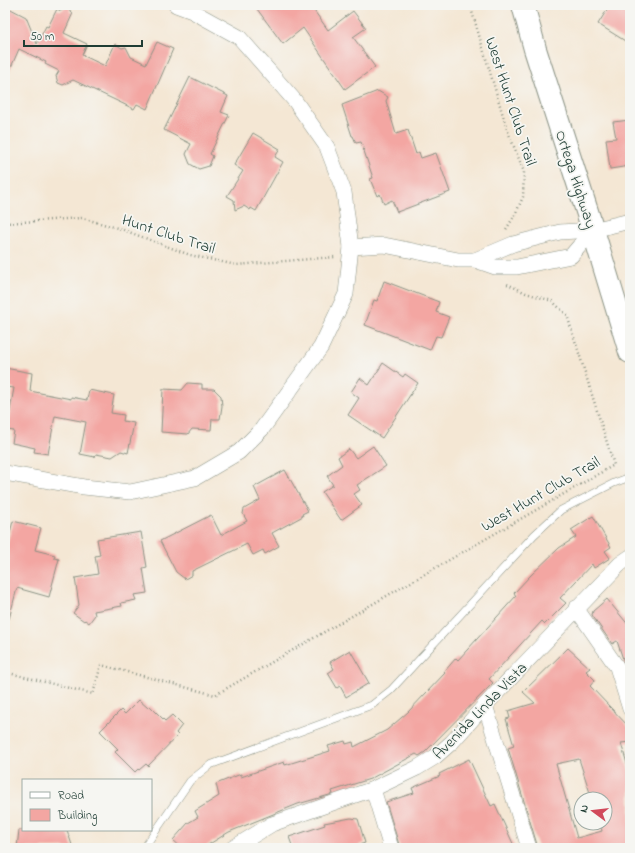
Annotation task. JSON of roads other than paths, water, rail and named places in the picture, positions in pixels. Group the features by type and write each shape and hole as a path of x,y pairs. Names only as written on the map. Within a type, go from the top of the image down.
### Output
{"main road":[{"name":"Ortega Highway","path":"523,5 535,49 630,352"}],"street":[{"path":"5,473 84,487 130,492 196,478 239,452 262,429 321,347 346,294 351,250 344,192 327,148 295,101 239,37 204,16 176,5"},
{"path":"480,262 507,240 565,231 593,230 630,220"},
{"path":"351,250 384,245 458,260 480,262 494,267 517,267 571,256 593,230"},
{"path":"507,240 517,267"},
{"name":"Avenida Linda Vista","path":"238,846 272,824 374,789 417,768 435,757 452,742 484,705 576,608 620,564 630,557"},
{"path":"576,608 617,667 630,710"},
{"path":"484,705 529,848"},
{"path":"374,789 391,848"}],"lane":[{"path":"144,848 190,782 210,765 372,704 391,690 534,535 561,510 614,483 630,477"}]}
